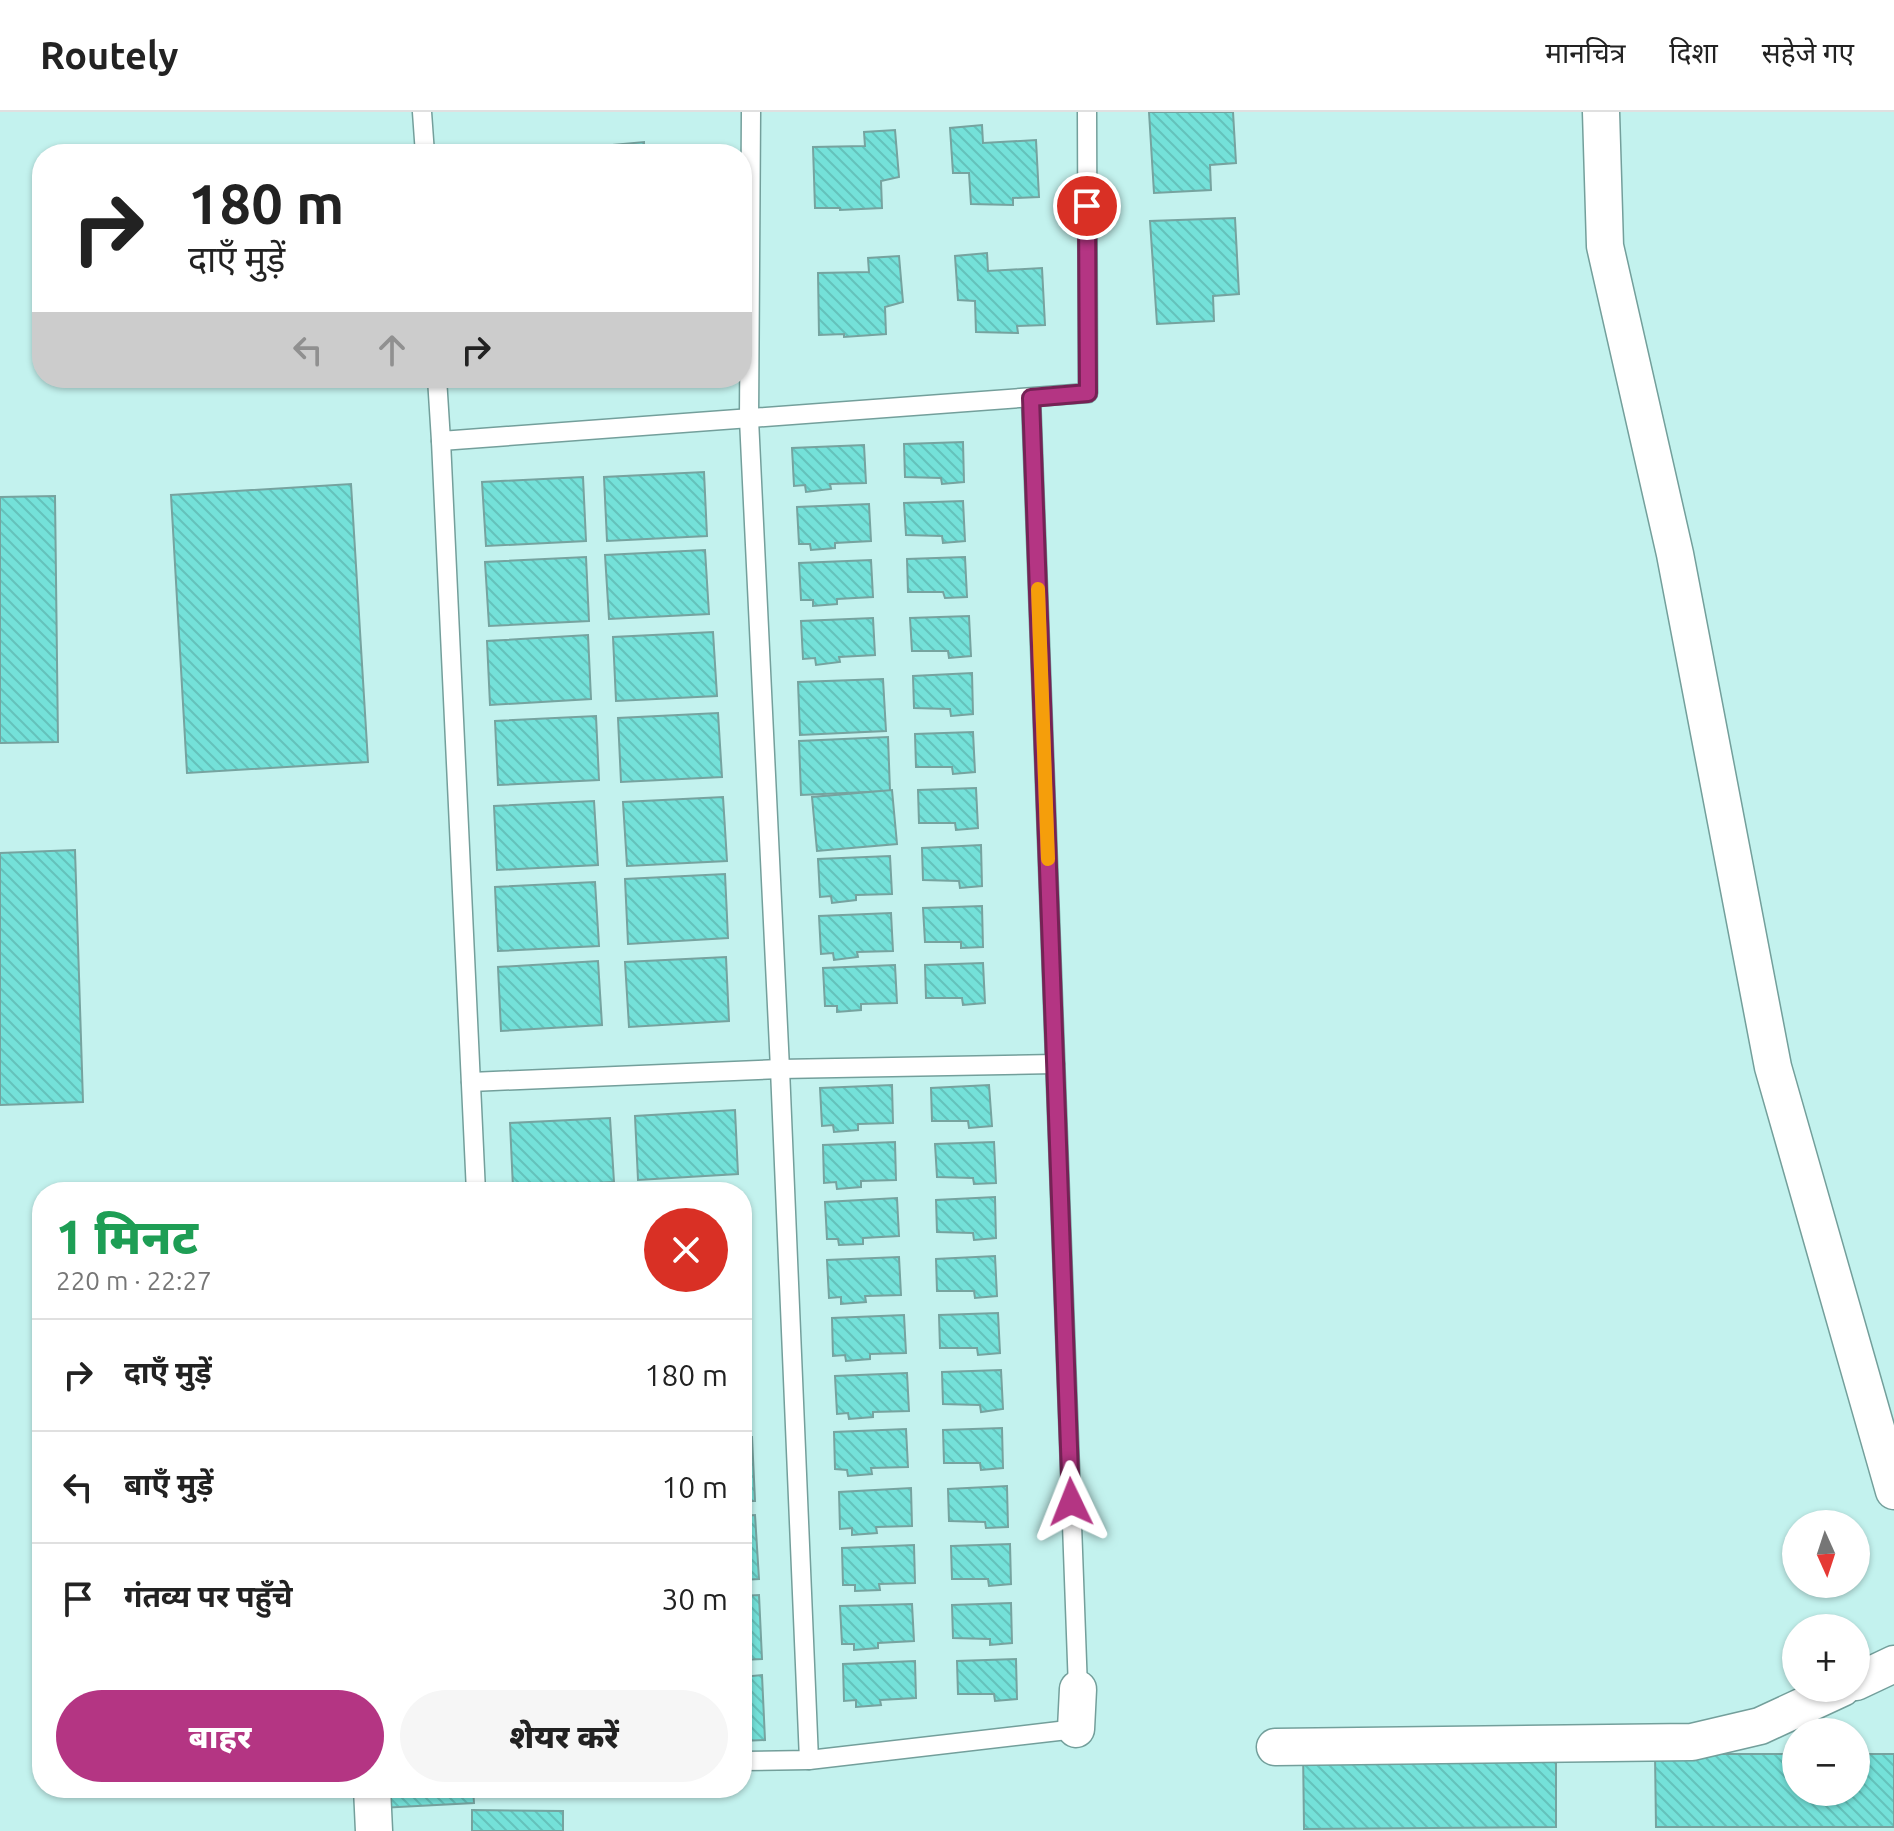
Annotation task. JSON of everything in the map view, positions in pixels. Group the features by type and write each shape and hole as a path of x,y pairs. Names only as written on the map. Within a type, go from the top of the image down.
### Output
{"street":[{"path":"1601,112 1605,246 1675,554 1773,1067 1894,1491"},
{"path":"1870,1675 1894,1664"},
{"path":"1076,1729 1078,1689"},
{"path":"1275,1747 1692,1742 1760,1726 1812,1702"},
{"path":"372,1798 374,1831"}],"lane":[{"path":"422,112 424,144"},
{"path":"751,112 751,144"},
{"path":"441,441 1088,393 1087,112"},
{"path":"438,388 476,1182"},
{"path":"749,388 809,1760"},
{"path":"1031,398 1078,1689"},
{"path":"471,1082 780,1069 1055,1064"},
{"path":"752,1761 809,1760 1076,1729"}],"building":[{"path":"1149,112 1233,112 1236,163 1210,165 1211,190 1154,193"},
{"path":"982,125 983,143 1036,140 1039,197 1013,198 1013,205 971,204 969,173 953,173 950,128"},
{"path":"895,130 899,177 881,181 882,208 815,208 813,147 865,146 864,132"},
{"path":"1235,218 1239,294 1213,296 1214,321 1157,324 1150,221"},
{"path":"987,253 988,271 1042,268 1045,325 1017,326 1018,333 976,332 975,301 958,300 955,256"},
{"path":"899,256 903,302 885,307 886,334 819,335 818,273 869,272 868,258"},
{"path":"963,442 964,482 942,484 941,478 905,477 904,444"},
{"path":"864,445 866,483 830,484 831,489 806,492 805,485 794,486 792,448"},
{"path":"704,472 707,536 607,541 604,477"},
{"path":"583,477 586,541 486,546 482,482"},
{"path":"351,484 368,762 187,773 171,495"},
{"path":"55,496 58,742 0,743 0,497"},
{"path":"963,501 965,541 943,543 942,536 906,535 904,503"},
{"path":"869,504 871,541 835,543 835,548 811,550 810,544 799,544 797,507"},
{"path":"705,550 709,614 609,619 605,555"},
{"path":"586,557 589,621 489,626 485,562"},
{"path":"965,557 967,597 945,598 943,592 908,592 907,559"},
{"path":"871,560 873,597 837,599 837,604 813,606 813,600 801,600 799,563"},
{"path":"969,616 971,656 949,658 948,651 912,651 910,618"},
{"path":"873,618 875,655 839,657 840,662 816,665 815,658 803,659 801,621"},
{"path":"713,632 717,696 616,701 613,637"},
{"path":"588,635 591,699 490,705 487,641"},
{"path":"972,673 973,714 951,716 950,709 914,708 913,676"},
{"path":"883,679 886,731 800,735 798,682"},
{"path":"718,713 722,777 621,782 618,718"},
{"path":"596,716 599,780 498,785 495,721"},
{"path":"973,732 975,772 953,774 952,767 916,767 915,734"},
{"path":"888,737 890,791 801,795 799,741"},
{"path":"976,788 978,828 956,830 955,823 919,823 918,790"},
{"path":"892,790 897,844 817,851 812,797"},
{"path":"723,797 727,861 627,866 623,802"},
{"path":"594,801 598,865 497,870 494,806"},
{"path":"981,845 982,886 960,888 959,881 923,880 922,848"},
{"path":"75,850 83,1102 0,1105 0,853"},
{"path":"890,856 892,894 856,895 856,900 832,903 831,896 820,897 818,859"},
{"path":"725,874 728,938 628,944 625,879"},
{"path":"595,882 599,946 498,951 495,887"},
{"path":"982,906 983,947 961,948 961,942 925,942 923,908"},
{"path":"891,913 893,951 857,952 858,957 834,960 833,953 821,954 819,916"},
{"path":"726,957 729,1021 629,1027 625,962"},
{"path":"598,961 602,1025 501,1031 498,967"},
{"path":"983,963 985,1003 963,1005 962,998 926,998 925,965"},
{"path":"895,965 897,1003 861,1004 861,1010 837,1012 837,1006 825,1006 823,968"},
{"path":"892,1085 893,1123 858,1124 858,1130 834,1132 833,1125 822,1126 820,1088"},
{"path":"989,1085 992,1126 969,1128 968,1121 932,1121 931,1088"},
{"path":"735,1110 738,1174 638,1180 635,1116"},
{"path":"610,1118 614,1182 513,1182 510,1123"},
{"path":"895,1142 896,1180 861,1181 861,1187 837,1189 836,1182 824,1183 823,1145"},
{"path":"994,1142 996,1183 974,1184 973,1178 937,1177 935,1144"},
{"path":"995,1197 996,1238 974,1240 973,1233 937,1232 936,1200"},
{"path":"897,1198 899,1236 863,1238 863,1244 839,1245 838,1239 827,1239 825,1202"},
{"path":"995,1256 997,1296 975,1298 974,1291 937,1291 936,1259"},
{"path":"899,1257 901,1295 865,1296 866,1302 841,1304 841,1297 829,1298 827,1260"},
{"path":"998,1313 1000,1353 978,1355 977,1348 940,1348 939,1315"},
{"path":"904,1315 906,1353 870,1354 870,1359 846,1361 845,1355 833,1356 832,1318"},
{"path":"1001,1370 1003,1409 981,1412 980,1405 943,1404 942,1372"},
{"path":"907,1373 909,1411 873,1412 873,1417 849,1419 848,1413 837,1414 835,1376"},
{"path":"1002,1428 1003,1468 981,1470 980,1463 944,1463 943,1430"},
{"path":"906,1429 908,1467 871,1468 872,1474 848,1476 847,1470 835,1469 834,1432"},
{"path":"752,1437 755,1501 752,1501"},
{"path":"1007,1486 1008,1527 986,1528 985,1522 949,1521 948,1489"},
{"path":"911,1488 912,1526 876,1527 877,1533 852,1535 852,1528 840,1529 839,1492"},
{"path":"752,1515 755,1515 759,1579 752,1579"},
{"path":"1010,1544 1011,1584 989,1586 988,1579 952,1579 951,1546"},
{"path":"914,1545 915,1583 879,1584 880,1590 855,1591 855,1585 843,1585 842,1548"},
{"path":"752,1595 759,1595 762,1659 752,1660"},
{"path":"1011,1603 1012,1643 990,1645 990,1639 953,1638 952,1605"},
{"path":"912,1604 914,1641 878,1643 878,1648 854,1650 854,1644 842,1644 840,1606"},
{"path":"1016,1659 1017,1699 995,1701 994,1694 958,1694 957,1661"},
{"path":"915,1661 916,1698 880,1700 881,1705 856,1707 856,1700 844,1701 843,1664"},
{"path":"762,1675 765,1740 752,1741 752,1676"},
{"path":"1556,1747 1556,1827 1304,1829 1303,1748"},
{"path":"1655,1754 1782,1754 1782,1806 1870,1806 1870,1754 1894,1754 1894,1827 1656,1827"},
{"path":"380,1798 474,1798 474,1803 380,1808"},
{"path":"472,1810 563,1811 563,1831 472,1831"}],"slow traffic":[{"path":"1038,589 1048,859"}],"route":[{"path":"1071,1502 1031,398 1088,393 1087,206"}]}
